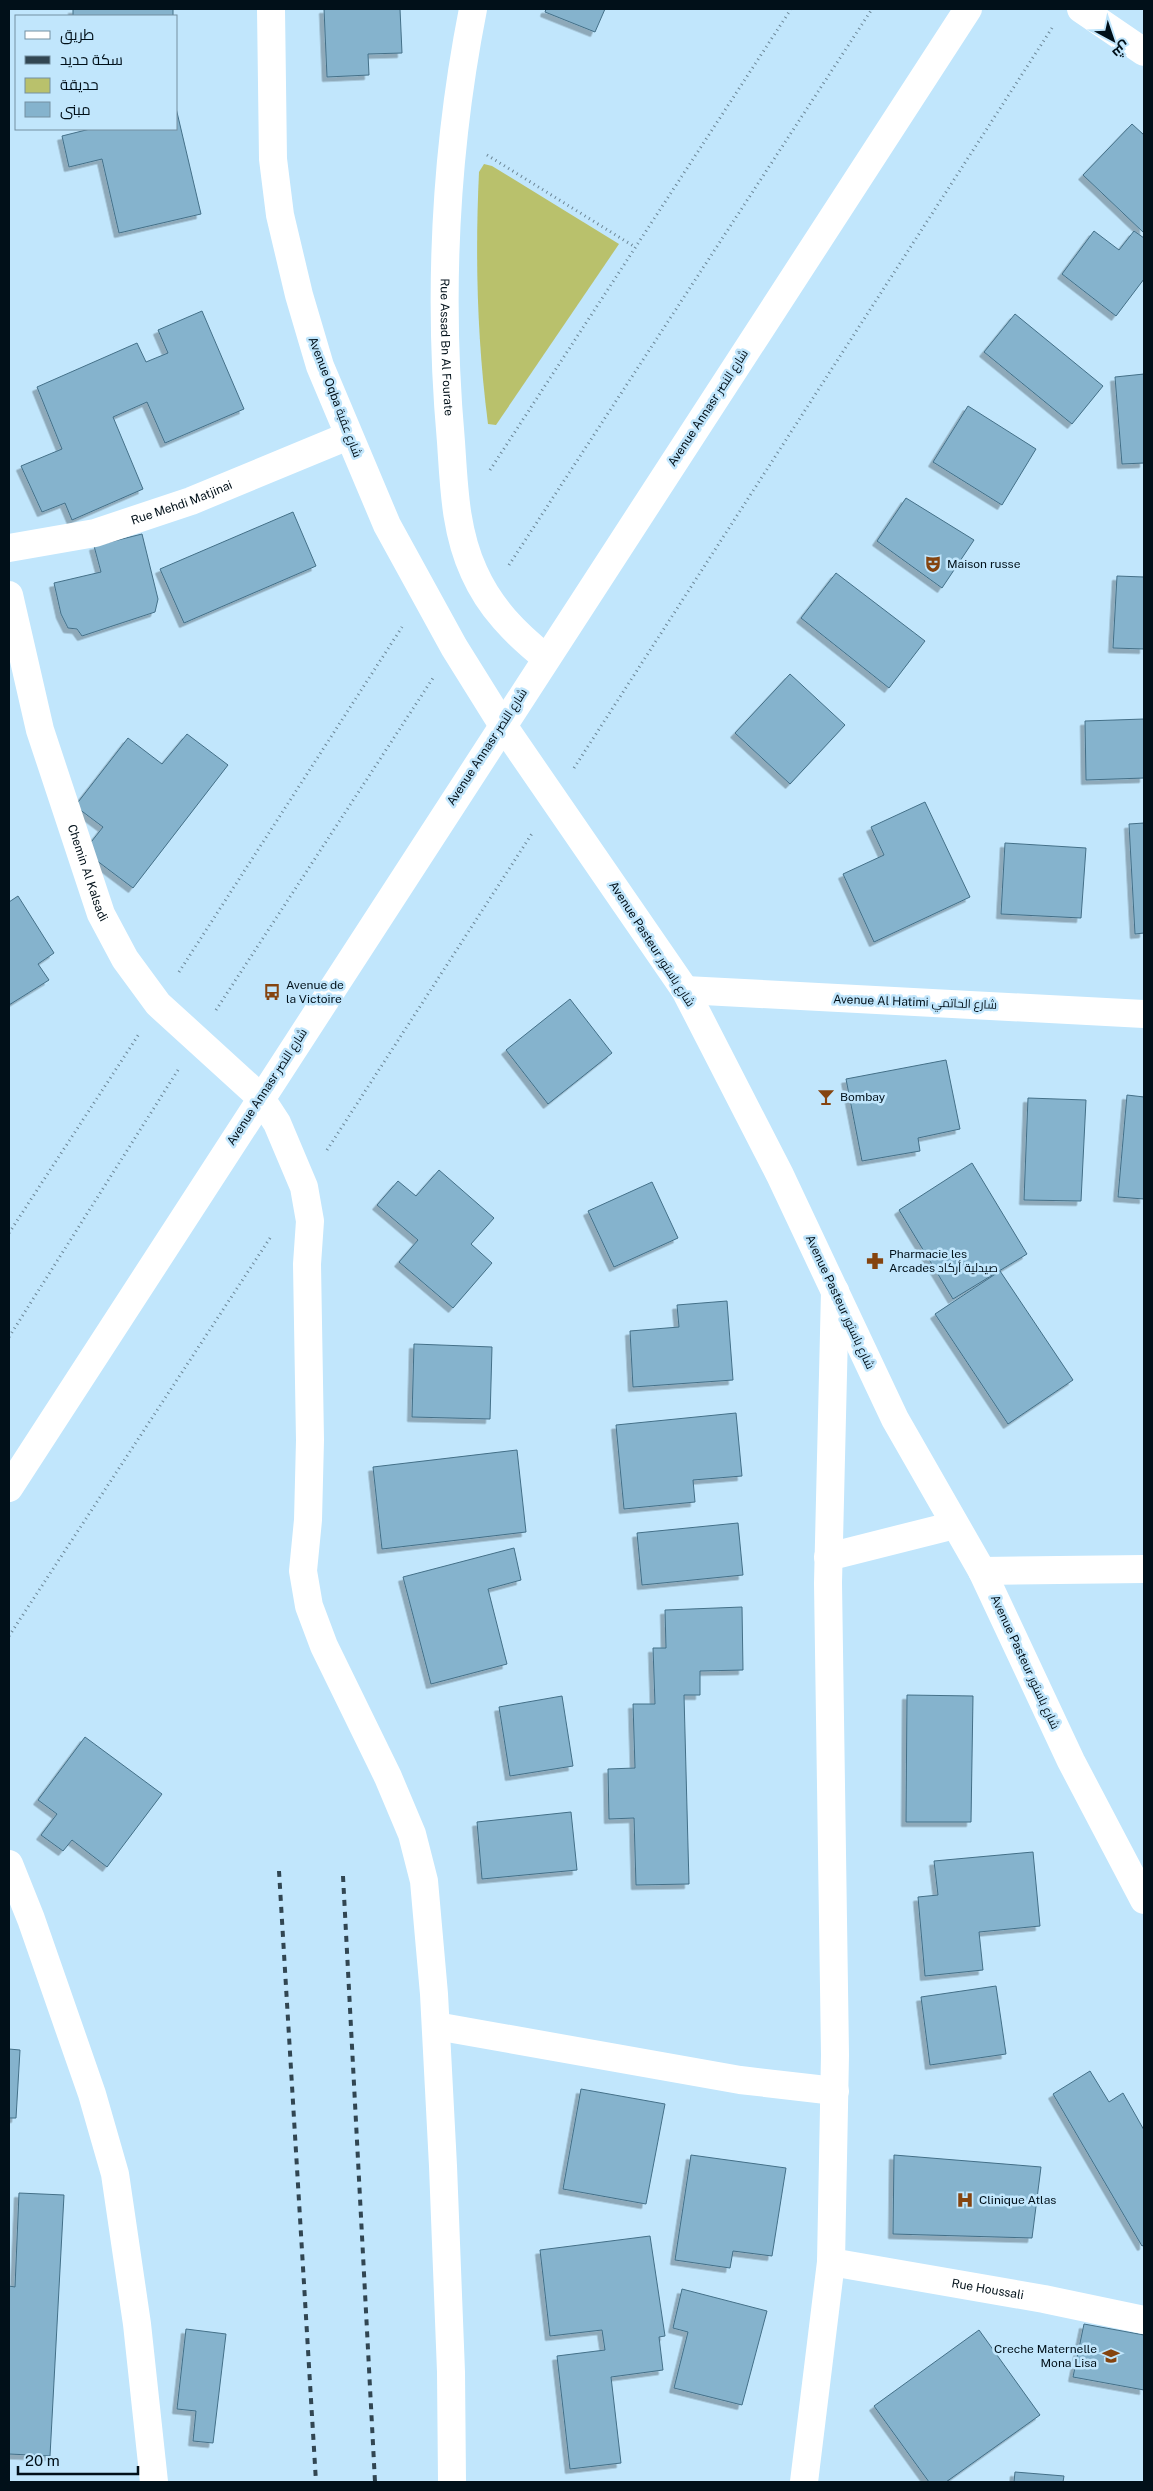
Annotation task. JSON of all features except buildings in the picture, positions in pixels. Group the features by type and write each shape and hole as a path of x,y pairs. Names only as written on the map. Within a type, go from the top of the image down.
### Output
{"street":[{"name":"Avenue Oqba شارع عقبة","path":"271,9 273,159 280,215 299,295 320,366 387,525 423,595 502,724"},
{"name":"Rue Assad Bn Al Fourate","path":"473,9 460,72 453,134 444,294 449,418 458,519 473,571 487,599 505,622 546,658"},
{"name":"Avenue Annasr شارع النصر","path":"9,1488 260,1097 968,9"},
{"path":"1081,9 1144,52"},
{"name":"Rue Mehdi Matjinai","path":"9,548 104,530 191,501 348,436"},
{"name":"Chemin Al Kalsadi","path":"9,595 40,730 101,914 126,959 158,1004 260,1097 277,1123 304,1187 310,1221 307,1264 308,1520 303,1570 309,1606 324,1646 372,1741 412,1834 424,1881 436,2026 451,2372 452,2482"},
{"name":"Avenue Pasteur شارع باستور","path":"502,724 685,990 780,1175 895,1419 982,1571 1071,1761 1144,1900"},
{"name":"Avenue Al Hatimi شارع الحاتمي","path":"685,990 1144,1014"},
{"path":"804,2482 831,2262 835,2090 828,1556 835,1291"},
{"path":"828,1556 955,1524"},
{"path":"982,1571 1144,1569"},
{"path":"9,1864 31,1919 92,2094 115,2174 137,2324 154,2482"},
{"path":"436,2026 731,2078 835,2090"},
{"name":"Rue Houssali","path":"831,2262 1044,2299 1144,2320"}],"path":[{"path":"487,474 791,9"},
{"path":"453,134 635,247"},
{"path":"9,1233 423,595"}],"green space":[{"path":"484,164 492,166 619,244 496,425 488,424 479,329 478,203 479,172"}],"railway":[{"path":"279,1871 316,2482"},
{"path":"343,1876 375,2482"}],"place":[{"name":"Maison russe","path":"933,564"},
{"name":"Avenue de la Victoire","path":"272,992"},
{"name":"Bombay","path":"826,1097"},
{"name":"Pharmacie les Arcades صيدلية أركاد","path":"875,1261"},
{"name":"Clinique Atlas","path":"965,2200"},
{"name":"Creche Maternelle Mona Lisa","path":"1111,2356"}]}
